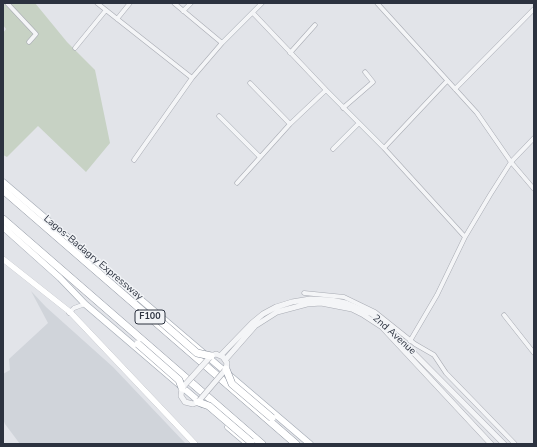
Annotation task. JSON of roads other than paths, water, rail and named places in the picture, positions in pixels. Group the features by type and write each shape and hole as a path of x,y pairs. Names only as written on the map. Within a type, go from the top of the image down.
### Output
{"highway":[{"name":"Lagos-Badagry Expressway","path":"3,190 296,444"},
{"name":"F100","path":"3,219 262,444"},
{"path":"51,232 158,319 197,353 211,356"},
{"path":"43,254 138,344 179,380 182,388"},
{"path":"226,369 228,378 232,384 302,444"},
{"path":"198,402 212,408 251,443"}],"main road":[{"name":"Lagos-Badagry Expressway","path":"3,182 310,444"},
{"path":"3,227 60,278 85,304 251,443"},
{"path":"3,260 69,313 195,444"},
{"path":"69,313 192,444"}],"street":[{"path":"7,3 36,34 29,42"},
{"path":"97,3 192,78"},
{"path":"116,19 130,3"},
{"path":"174,3 222,43"},
{"path":"183,11 191,3"},
{"path":"134,160 192,78 222,43 262,3"},
{"path":"377,3 479,116 511,162 534,189"},
{"path":"455,89 534,9"},
{"path":"75,48 106,10"},
{"path":"253,13 358,124 384,148 465,237"},
{"path":"290,52 315,25"},
{"path":"343,108 373,82 365,72"},
{"path":"384,148 447,81"},
{"path":"250,83 290,124"},
{"path":"237,183 290,124 326,90"},
{"path":"219,116 260,157"},
{"path":"333,149 358,124"},
{"path":"410,340 437,295 465,237 511,162 534,138"},
{"path":"304,293 344,297 375,312 410,340 434,355 446,373 515,444"},
{"name":"2nd Avenue","path":"221,355 263,314 292,302 331,300 359,307 379,319 504,444"},
{"name":"2nd Avenue","path":"226,359 255,326 265,318 290,307 308,301 352,309 382,327 491,444"},
{"path":"69,313 74,308 85,304"},
{"path":"504,315 534,353"},
{"path":"221,355 226,359 226,369 198,402 193,404 185,402 181,396 182,388 211,356 221,355"}]}
